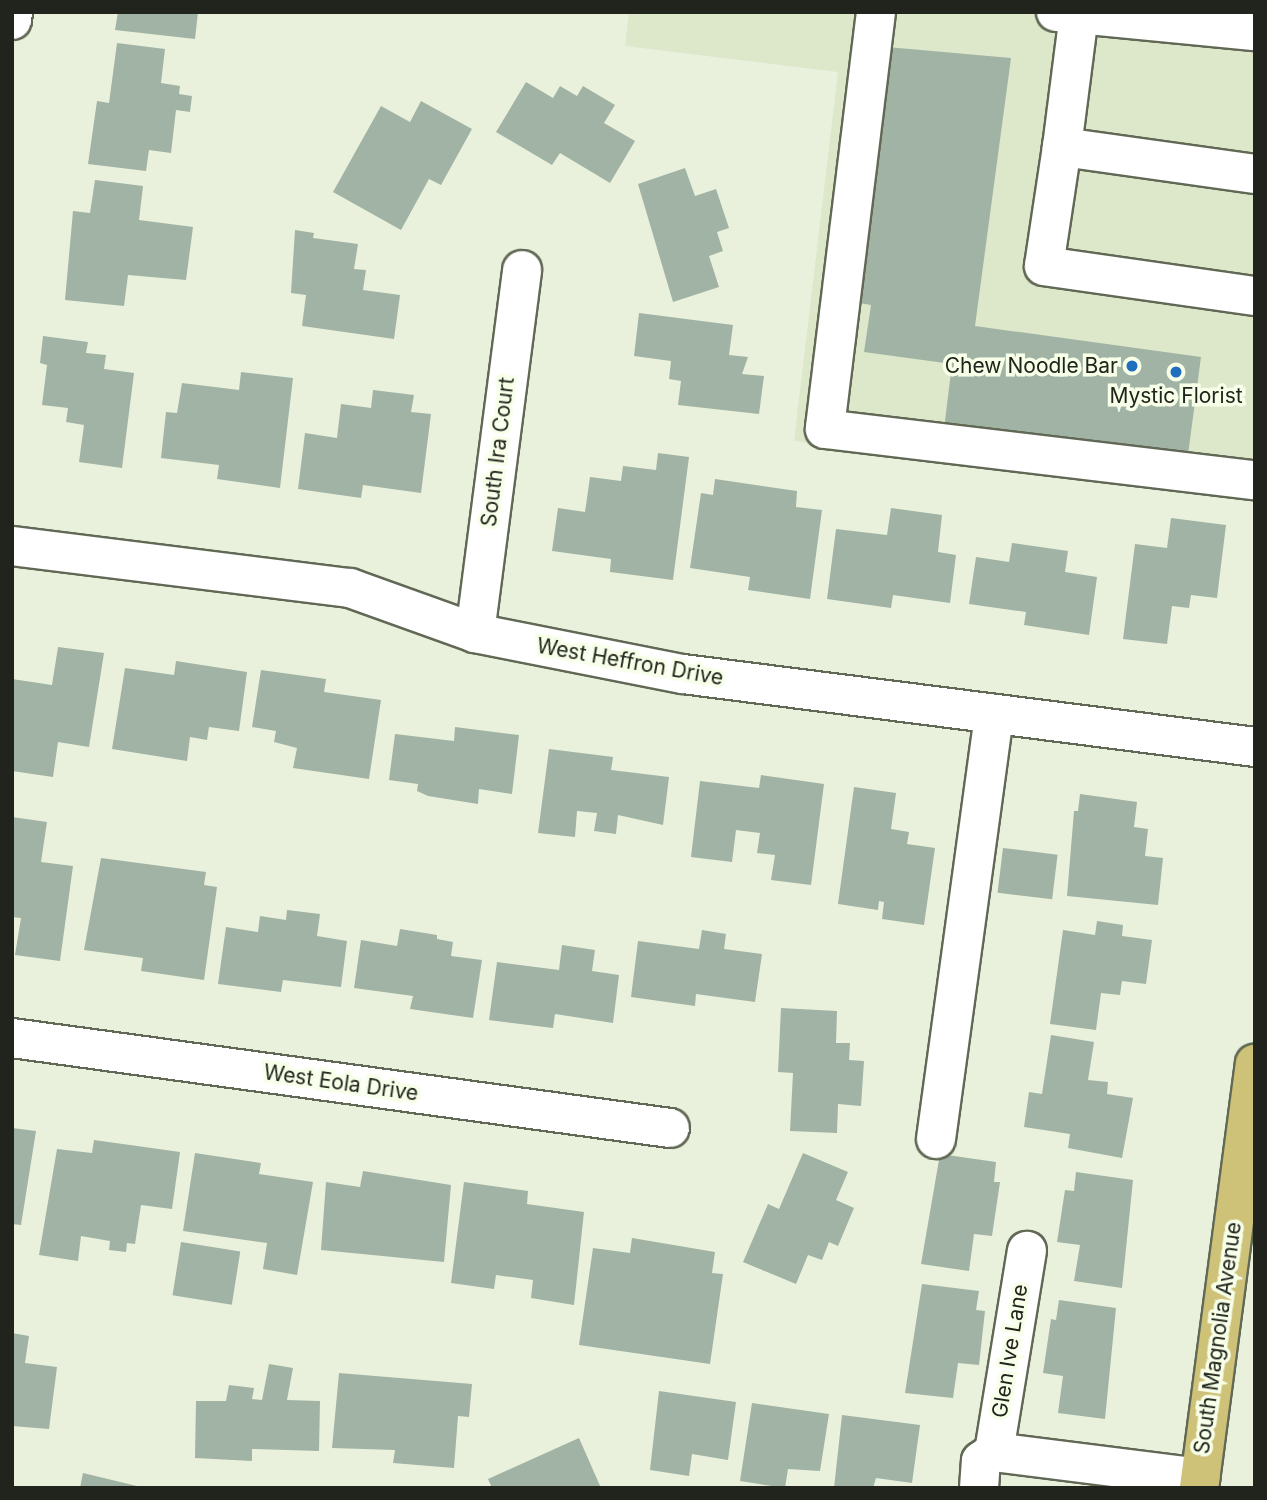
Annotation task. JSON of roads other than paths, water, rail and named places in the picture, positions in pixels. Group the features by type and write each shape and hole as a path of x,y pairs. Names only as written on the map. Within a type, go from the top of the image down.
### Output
{"main road":[{"name":"South Magnolia Avenue","path":"1199,1483 1255,1064"}],"street":[{"path":"12,20 13,12"},
{"path":"876,12 825,429 1255,481"},
{"path":"1255,31 1068,13 1062,147 1044,266 1255,296"},
{"path":"1062,147 1255,174"},
{"name":"South Ira Court","path":"475,633 522,270"},
{"name":"West Heffron Drive","path":"12,545 350,588 475,633 683,674 1255,747"},
{"path":"936,1139 994,713"},
{"name":"West Eola Drive","path":"12,1038 670,1128"},
{"name":"Glen Ive Lane","path":"979,1488 981,1461 994,1452 1027,1251"},
{"path":"994,1452 1199,1483"}],"place":[{"name":"Chew Noodle Bar","path":"1132,366"},
{"name":"Mystic Florist","path":"1176,372"}]}
